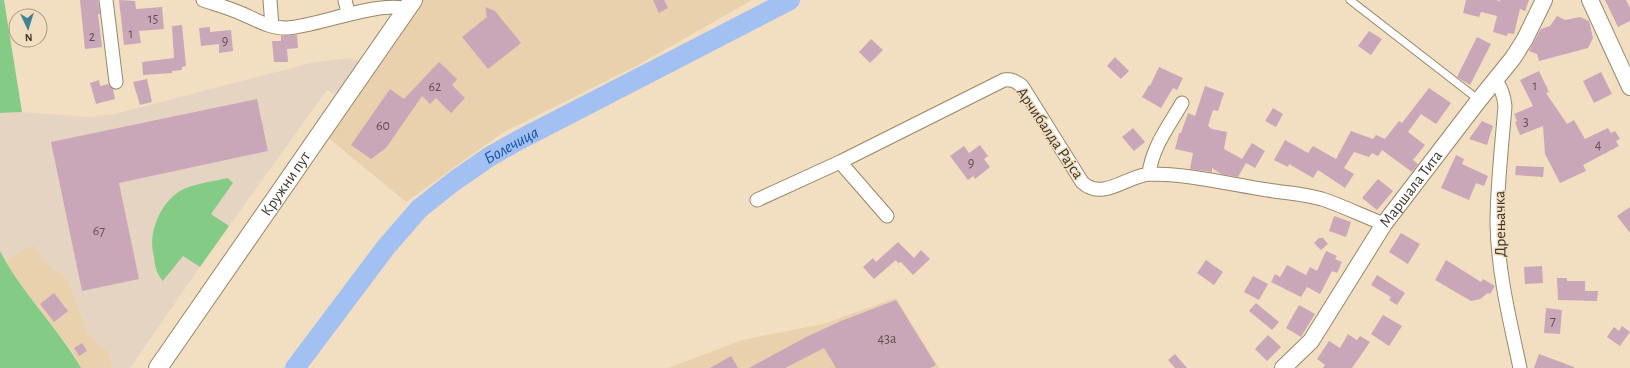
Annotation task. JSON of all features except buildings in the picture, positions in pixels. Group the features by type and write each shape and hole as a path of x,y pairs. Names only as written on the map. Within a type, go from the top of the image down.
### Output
{"main road":[{"name":"Кружни пут","path":"158,368 402,4"}],"street":[{"path":"106,0 116,82"},
{"path":"203,0 272,26 287,28 348,13 402,4"},
{"path":"270,0 272,26"},
{"path":"345,0 348,13"},
{"path":"1542,5 1555,0"},
{"path":"1590,0 1628,77"},
{"name":"Маршала Тита","path":"1283,368 1315,336 1384,224 1513,58 1526,39 1542,5"},
{"name":"Арчибалда Рајса","path":"757,200 840,162 1008,79 1013,80 1022,86 1082,182 1086,186 1093,189 1110,188 1139,176 1149,174 1174,175 1298,194 1322,200 1384,224"},
{"name":"Дрењачка","path":"1496,81 1504,94 1505,106 1497,224 1503,290 1520,368"},
{"path":"1149,174 1150,162 1156,146 1182,103"},
{"path":"840,162 887,216"}],"lane":[{"path":"1350,0 1479,100"}],"shaded area":[{"path":"415,0 752,0 638,65 502,133 406,202 325,135"},
{"path":"349,58 361,62 337,96 327,90 229,226 211,214 233,183 228,178 185,189 173,197 161,213 154,226 152,238 152,250 157,275 164,281 183,255 200,267 130,368 113,368 108,352 88,335 68,280 44,261 33,246 5,261 0,251 0,113 22,112 87,117 115,114 311,63"},
{"path":"33,245 44,261 68,280 88,334 108,352 113,368 81,368 72,351 20,284 5,261"},
{"path":"896,298 939,368 668,368 742,340 823,324"}],"green space":[{"path":"0,0 4,0 8,25 8,48 12,48 22,112 0,113"},
{"path":"228,178 233,183 211,214 229,226 200,267 183,256 163,281 158,275 152,244 155,225 164,206 178,192 186,188 201,183"},
{"path":"0,251 19,282 62,338 81,368 0,368"}],"waterway":[{"name":"Болечица","path":"295,368 386,247 419,209 453,182 489,157 519,140 790,0"}]}
